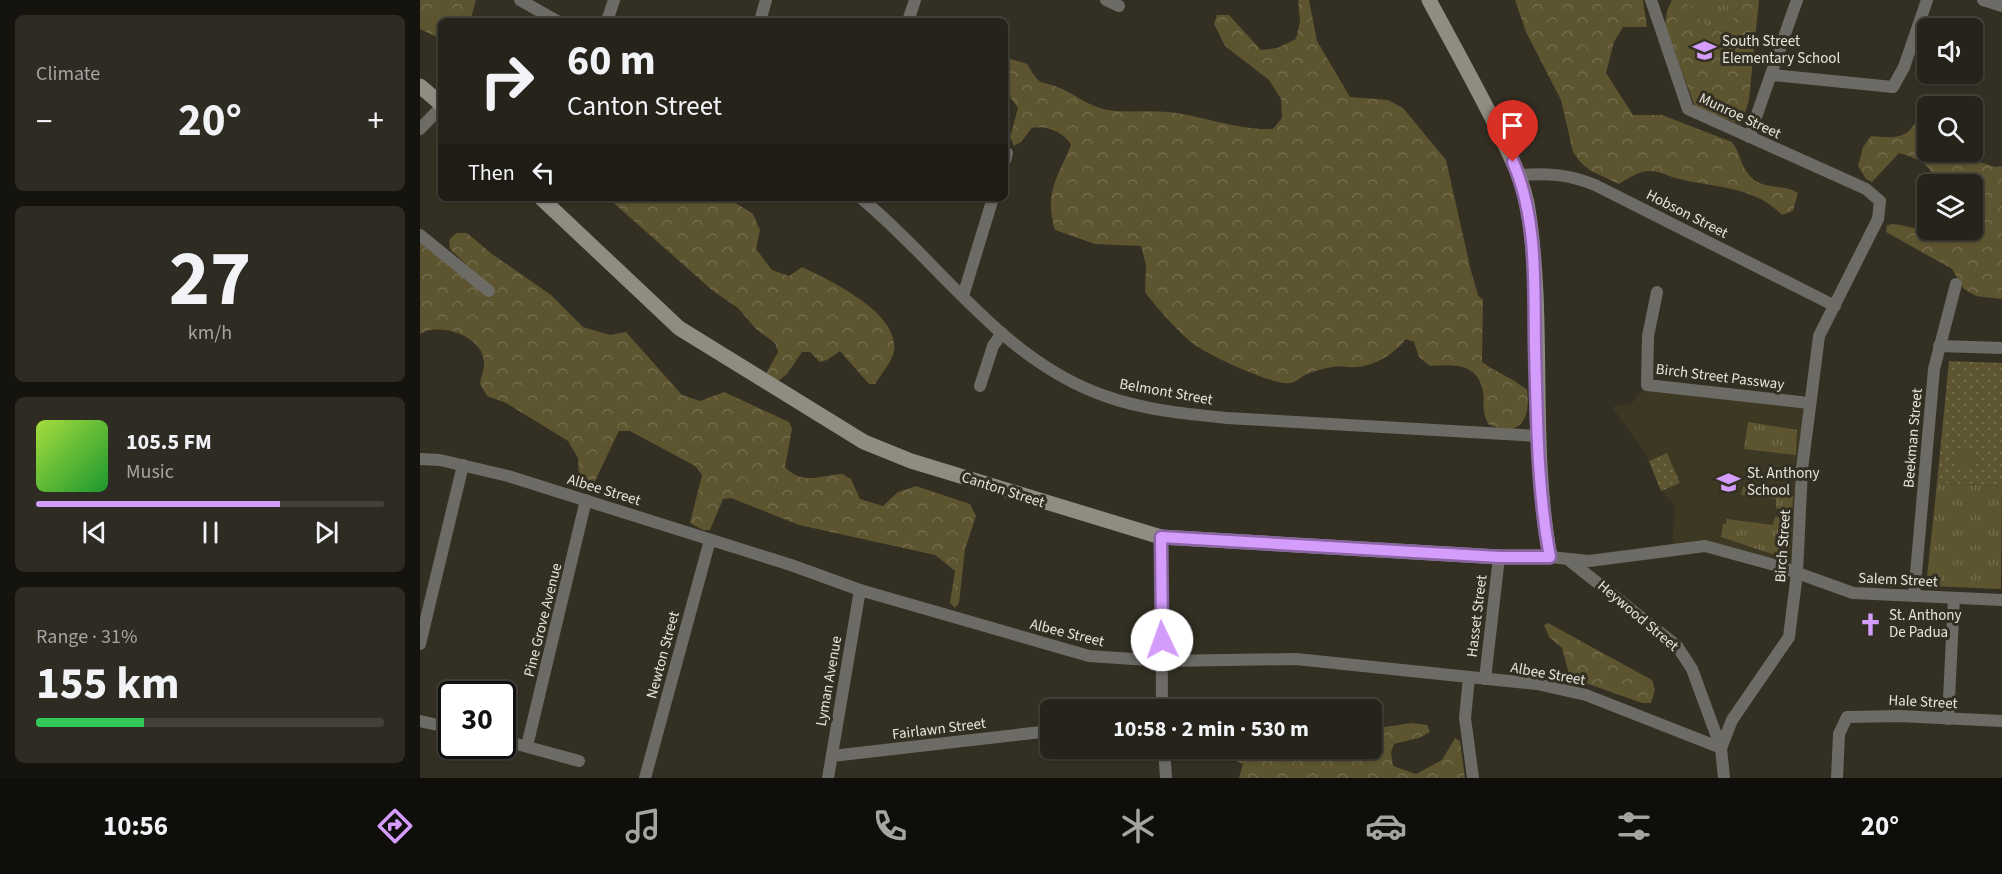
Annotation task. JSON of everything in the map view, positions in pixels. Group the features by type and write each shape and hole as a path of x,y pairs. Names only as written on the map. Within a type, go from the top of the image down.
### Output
{"street":[{"path":"520,0 552,18"},
{"path":"608,18 614,0"},
{"path":"761,18 766,0"},
{"path":"909,18 915,0"},
{"path":"1106,0 1119,6"},
{"path":"1429,0 1486,108 1518,175 1527,207 1532,252 1541,505 1550,557"},
{"name":"Munroe Street","path":"1651,0 1686,106 1716,123 1866,189 1876,195 1881,203"},
{"path":"1749,137 1797,0"},
{"path":"1772,75 1893,87 1904,67 1927,0"},
{"path":"1983,0 2002,6"},
{"path":"420,86 438,103"},
{"path":"420,129 438,109"},
{"name":"Hobson Street","path":"1518,175 1551,172 1573,176 1595,185 1835,306"},
{"name":"Canton Street","path":"544,201 679,328 864,442 911,461 1046,504 1161,537 1499,557 1550,557"},
{"name":"Belmont Street","path":"864,201 1002,333 1034,360 1071,382 1105,396 1138,405 1227,418 1537,436"},
{"path":"963,296 992,201"},
{"name":"Birch Street","path":"1724,778 1721,748 1732,720 1789,637 1797,573 1802,473 1819,336 1878,219 1881,203"},
{"path":"420,235 489,291"},
{"name":"Beekman Street","path":"1914,596 1934,369 1956,284"},
{"name":"Birch Street Passway","path":"1656,292 1648,336 1647,385 1809,403"},
{"path":"980,387 993,346 1002,333"},
{"path":"1939,346 2002,348"},
{"name":"Albee Street","path":"420,459 463,465 586,500 791,564 860,590 1073,653 1122,660 1296,659 1537,684 1586,695 1721,748"},
{"path":"420,644 463,465"},
{"name":"Pine Grove Avenue","path":"527,746 586,500"},
{"path":"1161,537 1162,699"},
{"name":"Newton Street","path":"645,778 710,540"},
{"name":"Salem Street","path":"1550,557 1589,561 1705,546 1797,573 1854,593 2002,600"},
{"name":"Hasset Street","path":"1485,679 1499,557"},
{"name":"Heywood Street","path":"1569,560 1677,646 1692,669 1721,748"},
{"name":"Lyman Avenue","path":"828,778 860,590"},
{"path":"1948,719 1954,598"},
{"path":"1469,677 1465,718 1473,778"},
{"name":"Hale Street","path":"1837,778 1839,734 1847,717 1863,715 2002,721"},
{"path":"420,721 438,725"},
{"name":"Fairlawn Street","path":"832,756 1040,732"},
{"path":"516,743 579,761"},
{"path":"1165,759 1166,778"}],"shaded area":[{"name":"St. Anthony School","path":"1647,385 1809,403 1797,573 1716,547 1672,548 1675,505 1661,491 1644,451 1612,407 1631,404"}],"green space":[{"path":"420,0 476,0 471,18 438,18 438,38 420,29"},
{"path":"1298,0 1309,0 1317,41 1350,97 1388,100 1403,108 1446,160 1471,271 1478,295 1483,300 1482,362 1527,390 1525,417 1516,427 1499,428 1488,424 1484,413 1482,387 1474,373 1461,367 1430,366 1419,357 1414,342 1406,339 1396,350 1377,362 1356,367 1338,366 1323,369 1307,374 1291,383 1272,380 1242,369 1195,345 1155,305 1145,292 1146,265 1141,246 1095,244 1055,230 1051,206 1052,196 1057,177 1071,145 1059,133 1037,127 1032,128 1021,142 1014,146 1010,137 1018,108 1008,94 1008,58 1027,64 1039,81 1108,110 1168,112 1232,125 1273,129 1282,118 1281,99 1269,80 1225,46 1214,24 1217,15 1229,15 1261,50 1277,48 1296,39 1300,22"},
{"path":"1515,0 1643,0 1647,27 1623,27 1614,42 1606,73 1633,115 1662,115 1732,142 1745,168 1755,181 1798,193 1793,211 1782,215 1771,205 1747,193 1656,172 1640,173 1619,184 1591,171 1573,152 1561,100 1526,32"},
{"path":"1672,0 1684,0 1703,23 1715,31 1722,32 1729,30 1741,0 1759,0 1749,100 1741,125 1695,107 1665,26 1667,11"},
{"path":"1684,0 1741,0 1729,30 1722,32 1715,31 1703,23"},
{"path":"1917,122 1917,160 1899,153 1872,182 1866,179 1858,166 1863,147 1871,136 1900,136"},
{"path":"1921,162 1980,162 1995,167 2002,166 2002,299 1976,296 1964,289 1952,269 1886,232 1887,225 1897,224 1917,229 1917,240 1983,240 1983,174 1932,174"},
{"path":"611,201 733,201 753,214 760,230 756,249 772,270 789,276 802,267 861,300 886,324 893,337 893,355 875,384 869,384 840,351 820,362 810,352 802,352 787,374 777,382 766,374 778,352 775,343 756,329 738,308 713,291"},
{"path":"456,233 467,233 492,254 551,295 583,327 610,335 626,332 682,395 700,401 724,392 789,422 792,429 785,467 792,473 805,478 842,474 851,479 860,499 883,506 898,492 916,486 970,504 976,516 965,549 959,603 955,608 950,603 955,571 935,555 799,525 731,498 723,499 710,530 703,530 690,523 702,475 695,466 630,431 619,431 593,485 586,487 579,478 578,458 568,441 506,403 487,396 480,384 484,361 476,344 448,330 428,331 420,334 420,242 493,290 450,249 449,240"},
{"path":"1949,361 2002,363 2002,486 1937,483"},
{"path":"1748,422 1797,430 1796,455 1744,449"},
{"path":"1955,450 1976,451 1975,469 1954,468"},
{"path":"1667,453 1680,483 1661,491 1649,461"},
{"path":"1937,483 2002,486 2001,589 1926,586"},
{"path":"1743,486 1751,490 1793,496 1792,511 1776,508 1776,499 1741,495"},
{"path":"1775,517 1792,518 1791,537 1771,540 1791,540 1789,548 1783,553 1772,554 1721,537 1723,524 1726,524 1727,519 1773,525"},
{"path":"1548,623 1652,680 1655,690 1651,703 1642,703 1580,681 1569,674 1562,648 1549,637 1544,625"},
{"path":"1412,723 1427,725 1430,732 1419,738 1394,744 1391,752 1393,766 1416,774 1442,760 1455,738 1460,741 1465,778 1239,778 1243,764 1232,759 1382,759 1382,727"}],"place":[{"name":"South Street Elementary School","path":"1704,50"},
{"name":"St. Anthony School","path":"1729,482"},
{"name":"St. Anthony De Padua","path":"1871,624"}],"route":[{"path":"1162,640 1161,537 1380,548 1499,557 1550,557 1541,505 1532,252 1527,207 1513,162"}]}
